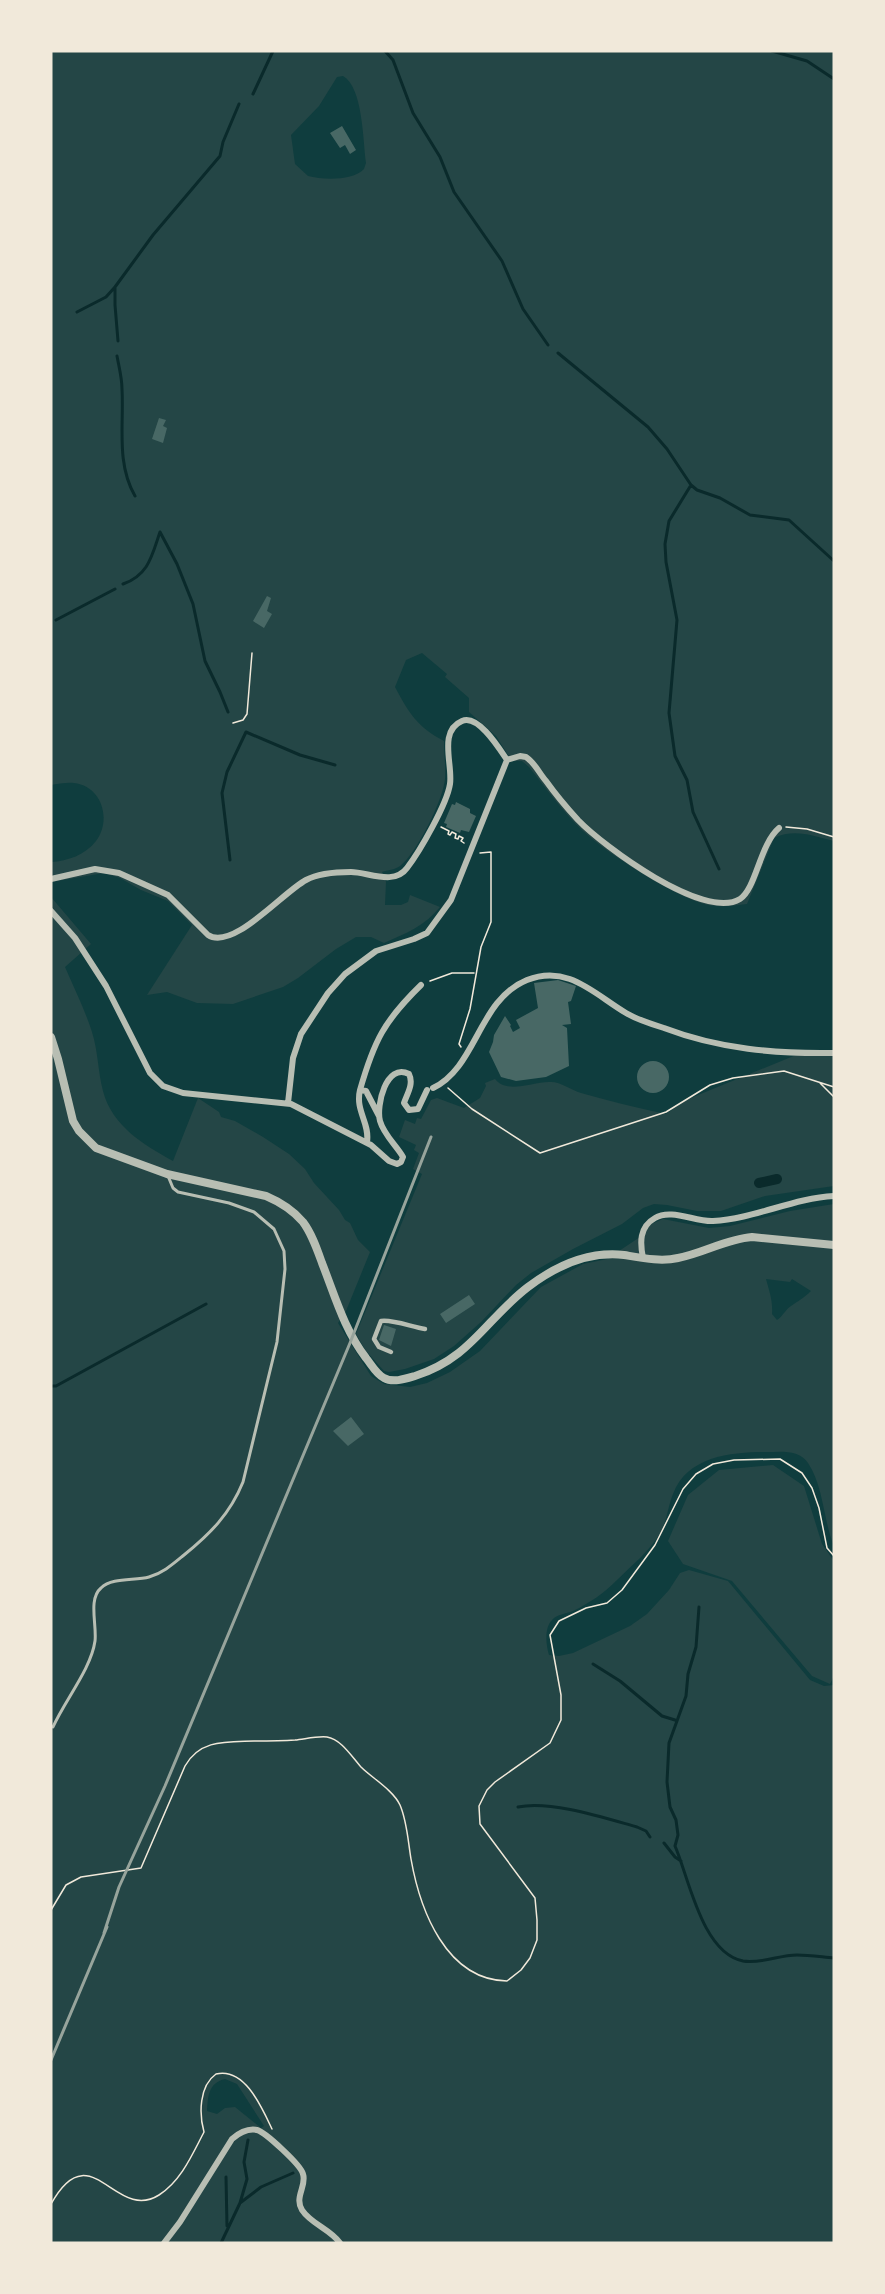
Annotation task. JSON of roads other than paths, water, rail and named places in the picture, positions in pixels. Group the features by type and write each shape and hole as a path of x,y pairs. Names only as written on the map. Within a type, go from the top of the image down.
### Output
{"street":[{"path":"51,879 95,869 119,873 168,895 208,934 219,939 242,929 289,891 317,876 352,872 390,877 401,874 411,862 434,821 450,786 448,744 456,724 464,720 474,721 507,760"},
{"path":"507,760 520,756 531,761 585,827 658,879 710,902 734,901 745,894 768,842 779,828"},
{"path":"288,1103 293,1058 301,1034 328,993 345,974 376,951 427,933 451,900 507,760"},
{"path":"51,911 75,938 106,986 127,1024 137,1052 150,1073 168,1089 183,1093 288,1103 367,1142 393,1163 401,1162 401,1154 390,1141 366,1091 360,1090"},
{"path":"379,1117 384,1090 394,1073 405,1072 411,1079 404,1103 409,1110 418,1109 430,1089 442,1084 458,1066 505,993 528,980 552,976 588,986 639,1020 696,1039 777,1053 834,1053"},
{"path":"367,1142 368,1135 357,1101 370,1055 395,1011 421,985"},
{"path":"51,1037 73,1120 79,1131 96,1148 167,1174 266,1196 279,1202 298,1217 310,1234 352,1338 377,1372 388,1379 417,1375 449,1361 473,1343 528,1287 569,1263 601,1254 667,1260 688,1256 740,1238 765,1238 834,1245"},
{"path":"643,1258 641,1236 649,1222 656,1216 668,1214 708,1222 725,1221 810,1199 834,1196"},
{"path":"391,1352 379,1347 374,1339 381,1321 390,1320 405,1326 425,1329"},
{"path":"164,2243 235,2136 245,2130 257,2130 265,2134 298,2165 303,2172 304,2179 299,2199 302,2209 340,2243"}],"lane":[{"path":"53,1726 94,1647 95,1598 99,1589 110,1583 148,1577 166,1569 208,1536 228,1513 237,1498 243,1482 277,1342 286,1259 282,1243 274,1230 262,1217 246,1208 178,1192 173,1188 167,1174"}],"waterway":[{"path":"253,94 273,51"},
{"path":"385,51 393,60 413,113 440,157 454,192 502,261 523,309 548,345"},
{"path":"772,51 807,61 834,79"},
{"path":"118,341 115,287 153,235 220,156 223,142 239,104"},
{"path":"77,312 106,297 115,287"},
{"path":"558,353 648,427 697,490 720,498 750,515 789,520 834,561"},
{"path":"117,356 122,385 123,457 125,470 135,496"},
{"path":"691,485 669,521 665,544 666,562 677,620 669,713 675,756 687,780 693,812 719,869"},
{"path":"160,532 177,564 193,604 205,661 228,712"},
{"path":"123,584 144,570 152,556 160,532"},
{"path":"56,620 115,589"},
{"path":"230,860 222,793 227,772 246,732 300,755 335,765"},
{"path":"759,1183 777,1179"},
{"path":"51,1386 56,1386 206,1304"},
{"path":"699,1607 696,1647 688,1674 686,1696 669,1743 667,1782 670,1807 676,1820 678,1835 675,1846 699,1913 717,1944 729,1955 743,1961 797,1955 834,1958"},
{"path":"593,1664 620,1681 662,1716 675,1720"},
{"path":"518,1807 546,1806 577,1811 637,1827 646,1831 650,1837"},
{"path":"664,1843 681,1861"},
{"path":"240,2203 247,2179 244,2162 248,2140"},
{"path":"221,2243 240,2203 261,2187 293,2173"},
{"path":"226,2177 227,2226"}],"railway":[{"path":"104,1933 119,1887 165,1786 350,1343 431,1137"},
{"path":"51,2060 107,1927"}]}
